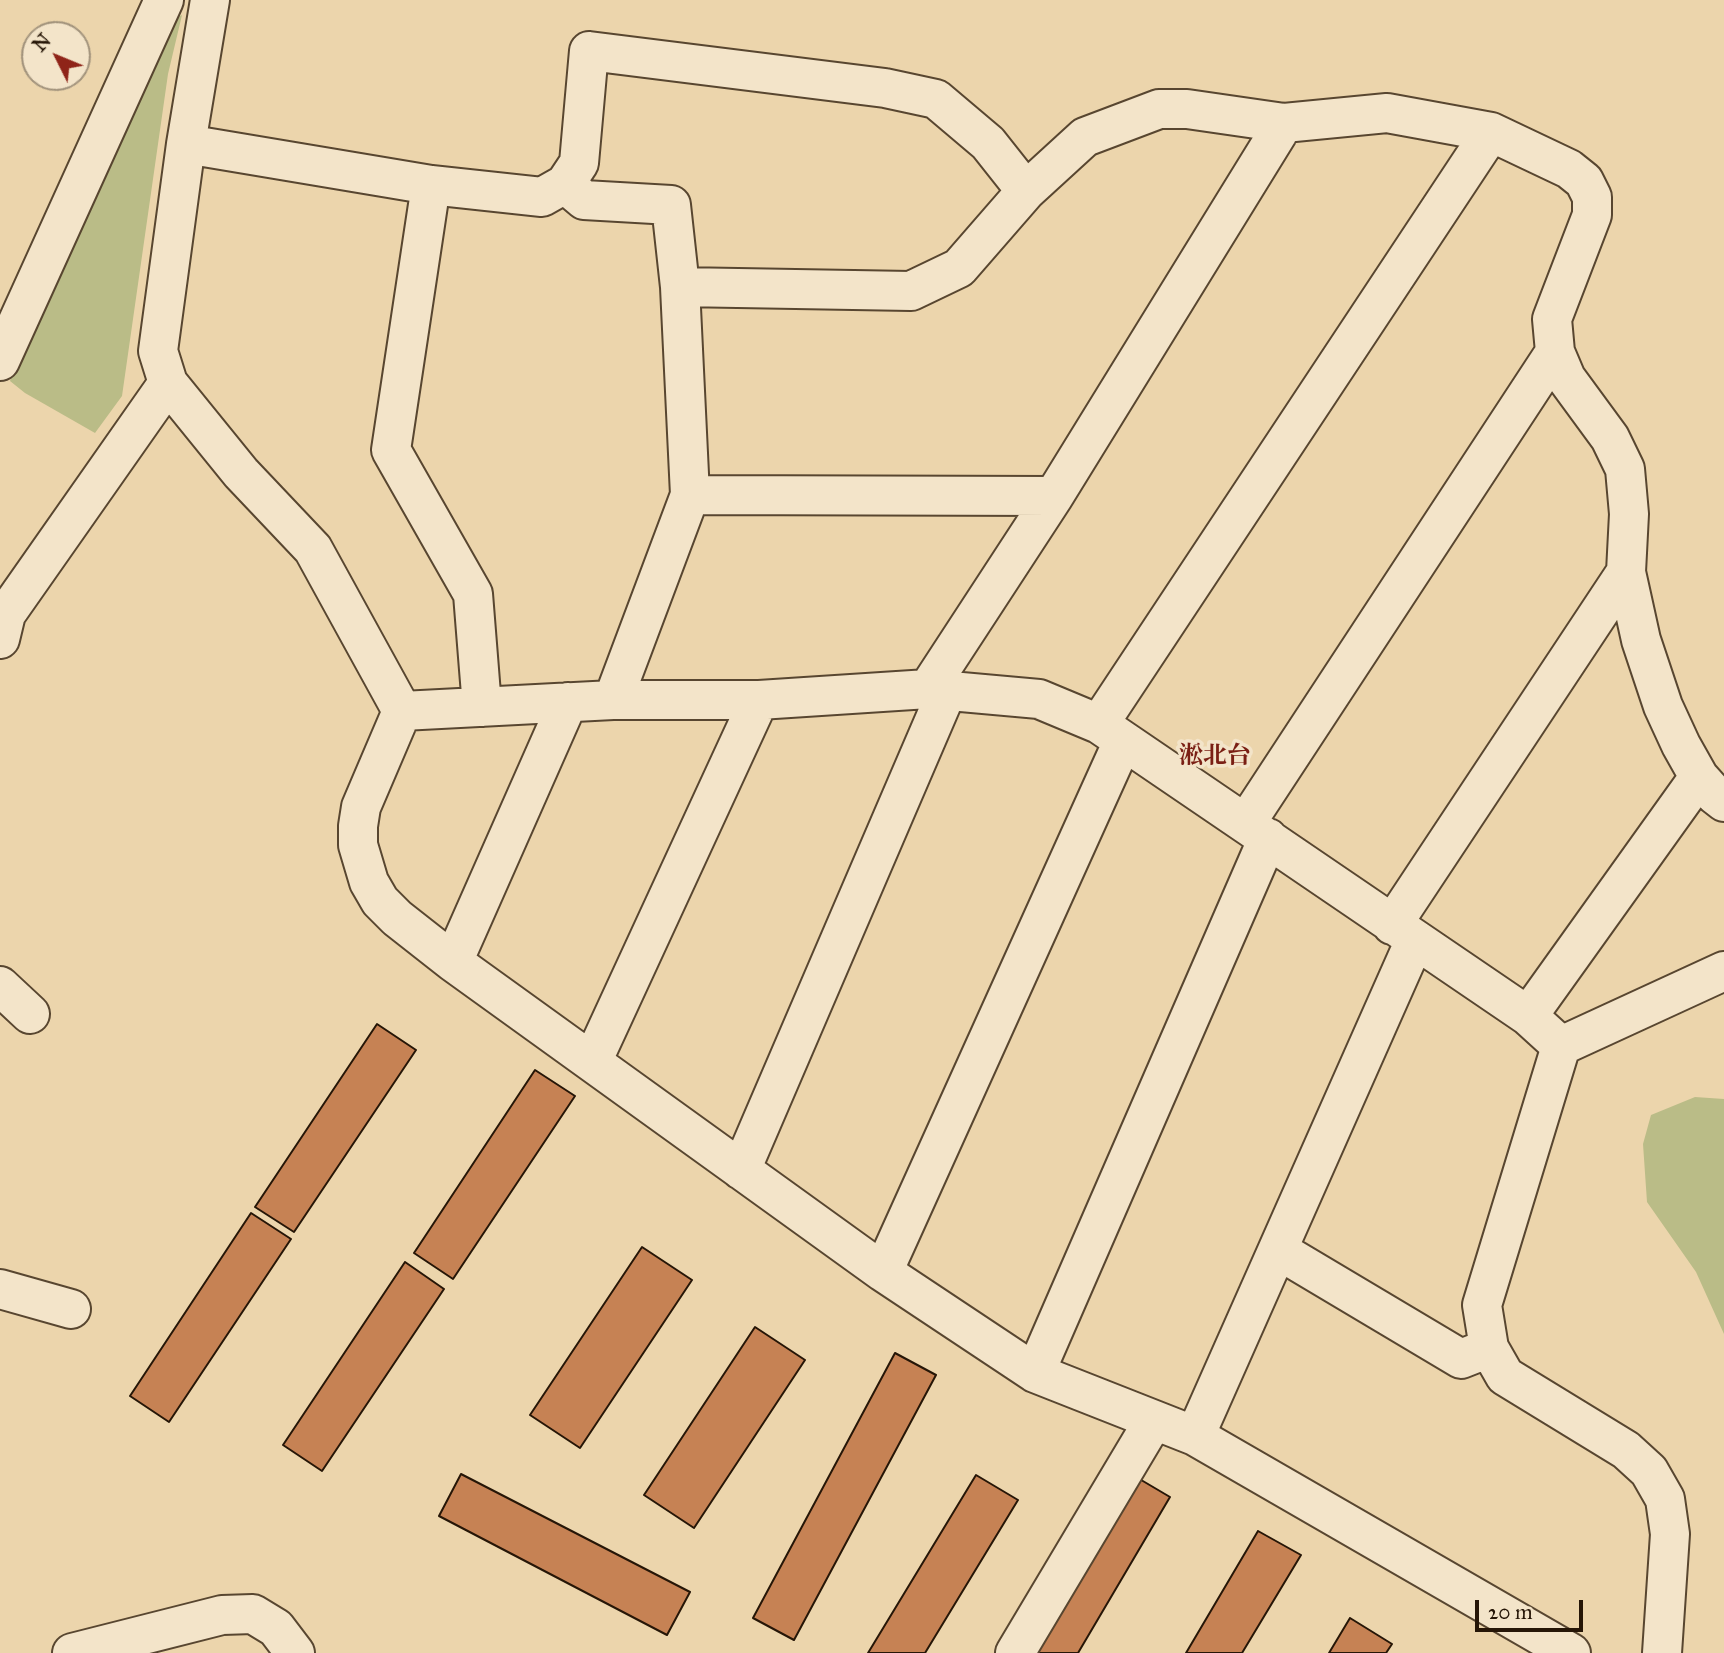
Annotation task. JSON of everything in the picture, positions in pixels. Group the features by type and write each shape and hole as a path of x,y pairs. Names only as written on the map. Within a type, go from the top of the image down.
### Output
{"street":[{"path":"0,360 164,0"},
{"path":"209,0 158,351 168,383 241,473 313,549 402,711"},
{"path":"186,144 431,185 542,197 565,184 579,163 589,51 885,88 936,99 988,143 1026,191"},
{"path":"680,287 911,291 959,268 1026,191 1085,137 1159,109 1187,109 1284,123 1387,113 1491,132 1569,169 1584,181 1592,197 1592,215 1552,319 1555,352 1566,378 1610,438 1625,469 1629,514 1626,572 1641,640 1663,706 1681,745 1711,789 1528,1016"},
{"path":"741,1170 938,690 1284,123"},
{"path":"883,1272 1111,733 1491,132"},
{"path":"565,184 584,200 671,205 680,287 690,495 613,700"},
{"path":"431,185 391,450 473,594 482,707"},
{"path":"1035,1373 1257,831 1555,352"},
{"path":"2,621 168,383"},
{"path":"690,495 1054,496"},
{"path":"1195,1436 1278,1250 1404,933 1626,572"},
{"path":"402,711 613,700 760,700 938,690 1039,699 1111,733 1528,1016 1561,1046"},
{"path":"592,1062 760,700"},
{"path":"453,962 568,702"},
{"path":"402,711 361,807 358,845 369,882 380,901 397,918 453,962 883,1272 1035,1373 1195,1436 1571,1653"},
{"path":"1662,1653 1670,1534 1665,1499 1649,1471 1626,1450 1505,1376 1489,1348 1482,1306 1561,1046 1724,971"},
{"path":"0,986 30,1014"},
{"path":"1278,1250 1461,1359 1489,1348"},
{"path":"0,1289 71,1309"},
{"path":"1015,1653 1154,1420"},
{"path":"72,1653 222,1615 253,1614 276,1628 295,1653"}],"green space":[{"path":"182,15 168,74 122,396 95,433 25,393 10,381 35,313 161,25"},
{"path":"1695,1097 1724,1099 1724,1334 1696,1272 1647,1202 1643,1144 1651,1115"}],"building":[{"path":"377,1024 416,1050 294,1232 255,1207"},
{"path":"535,1070 575,1096 453,1279 414,1253"},
{"path":"251,1213 291,1239 169,1422 130,1396"},
{"path":"642,1247 692,1280 580,1448 530,1415"},
{"path":"405,1262 444,1289 322,1471 283,1445"},
{"path":"755,1327 805,1360 694,1528 644,1495"},
{"path":"895,1353 936,1375 794,1640 753,1618"},
{"path":"461,1474 690,1592 667,1635 439,1516"},
{"path":"1131,1474 1170,1497 1078,1653 1025,1653"},
{"path":"976,1475 1018,1500 925,1653 868,1653"},
{"path":"1258,1531 1301,1555 1242,1653 1186,1653"},
{"path":"1350,1618 1392,1644 1386,1653 1329,1653"}],"district":[{"name":"淞北台","path":"1215,757"}]}
